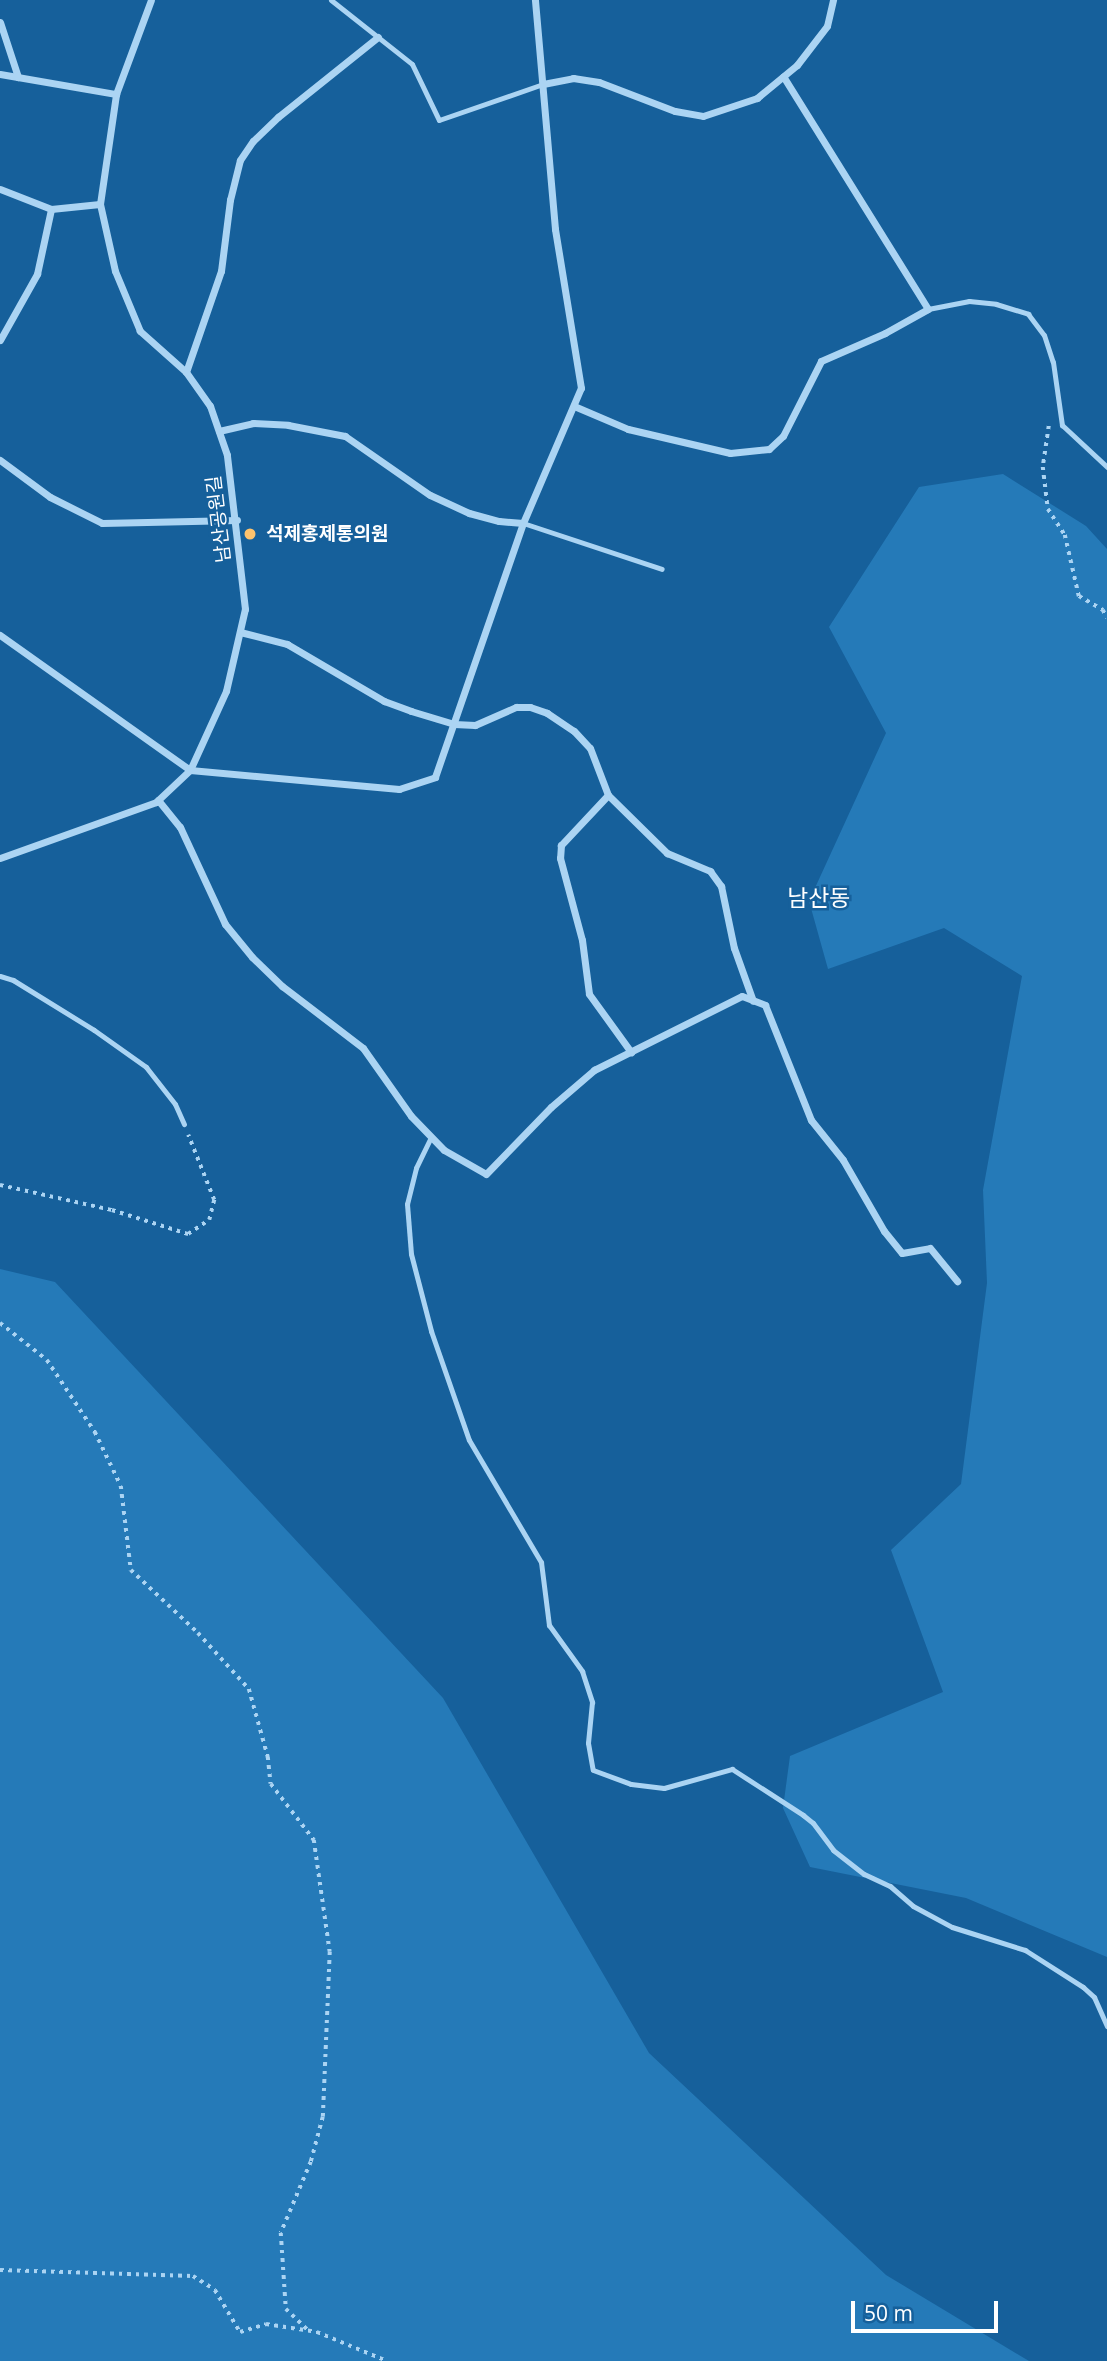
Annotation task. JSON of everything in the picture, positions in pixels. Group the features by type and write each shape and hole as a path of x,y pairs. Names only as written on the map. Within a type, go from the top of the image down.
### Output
{"street":[{"name":"남산공원길","path":"151,0 116,94 100,204 114,271 139,331 187,372 210,406 219,431 227,455 237,520 245,609 226,691 190,771 157,801"},
{"path":"0,635 190,771 399,789 435,777 523,523 581,388 555,229 535,0"},
{"path":"543,84 573,78 599,82 675,111 703,116 757,98 797,65 827,26 833,0"},
{"path":"0,22 18,77"},
{"path":"187,372 221,271 230,200 240,160 253,141 278,117 378,37"},
{"path":"0,74 116,94"},
{"path":"574,406 628,429 730,453 769,449 783,436 821,361 885,333 928,309 783,76"},
{"path":"0,189 51,208 100,204"},
{"path":"0,340 37,274 51,208"},
{"path":"219,431 253,423 288,425 345,436 430,495 469,513 499,522 523,523"},
{"path":"0,460 50,497 102,523 237,520"},
{"path":"240,632 287,644 384,701 454,724 475,725 516,707 547,713 573,731 590,748 608,796 630,814 667,853 710,871 716,878 721,886 734,948 753,1000"},
{"path":"608,796 561,845 560,858 582,940 589,994 631,1052"},
{"path":"0,859 157,801 180,827 225,924 252,957 282,986 363,1048 384,1082 444,1150 486,1174 551,1107 594,1070 742,996 765,1005 811,1120 843,1160 884,1230 902,1253 930,1248 957,1281"}],"lane":[{"path":"331,0 412,64 439,120 543,84"},
{"path":"928,309 969,301 996,304 1028,314 1044,335 1053,362 1062,425 1107,467"},
{"path":"523,523 662,569"},
{"path":"0,976 13,980 94,1030 146,1068 175,1104 184,1124"},
{"path":"431,1137 416,1168 407,1204 411,1254 431,1331 469,1440 541,1562 550,1625 582,1671 592,1702 588,1743 593,1770 631,1784 664,1788 732,1769 803,1815 842,1857 864,1874 890,1886 913,1906 951,1927 1025,1950 1083,1987 1094,1997 1107,2026"}],"path":[{"path":"1060,407 1050,420 1045,443 1043,467 1048,509 1065,535 1079,596 1103,610 1107,618"},
{"path":"0,1185 112,1210 188,1234 209,1220 214,1200 184,1124"},
{"path":"0,1323 47,1360 95,1432 121,1486 131,1570 189,1623 249,1689 268,1757 271,1784 314,1840 330,1952 323,2117 311,2162 281,2233 286,2309 308,2330"},
{"path":"0,2270 193,2276 215,2290 240,2332 266,2324 308,2330 369,2351 387,2361"}],"shaded area":[{"path":"1003,474 1086,526 1107,549 1107,1957 966,1898 810,1867 783,1808 790,1756 943,1692 891,1550 961,1484 987,1283 983,1190 1022,976 944,928 828,969 809,901 886,733 829,627 919,487"},
{"path":"0,1269 55,1282 443,1698 649,2053 886,2275 1029,2361 0,2361"}],"place":[{"name":"석제홍제통의원","path":"250,534"}],"district":[{"name":"남산동","path":"819,897"}]}
